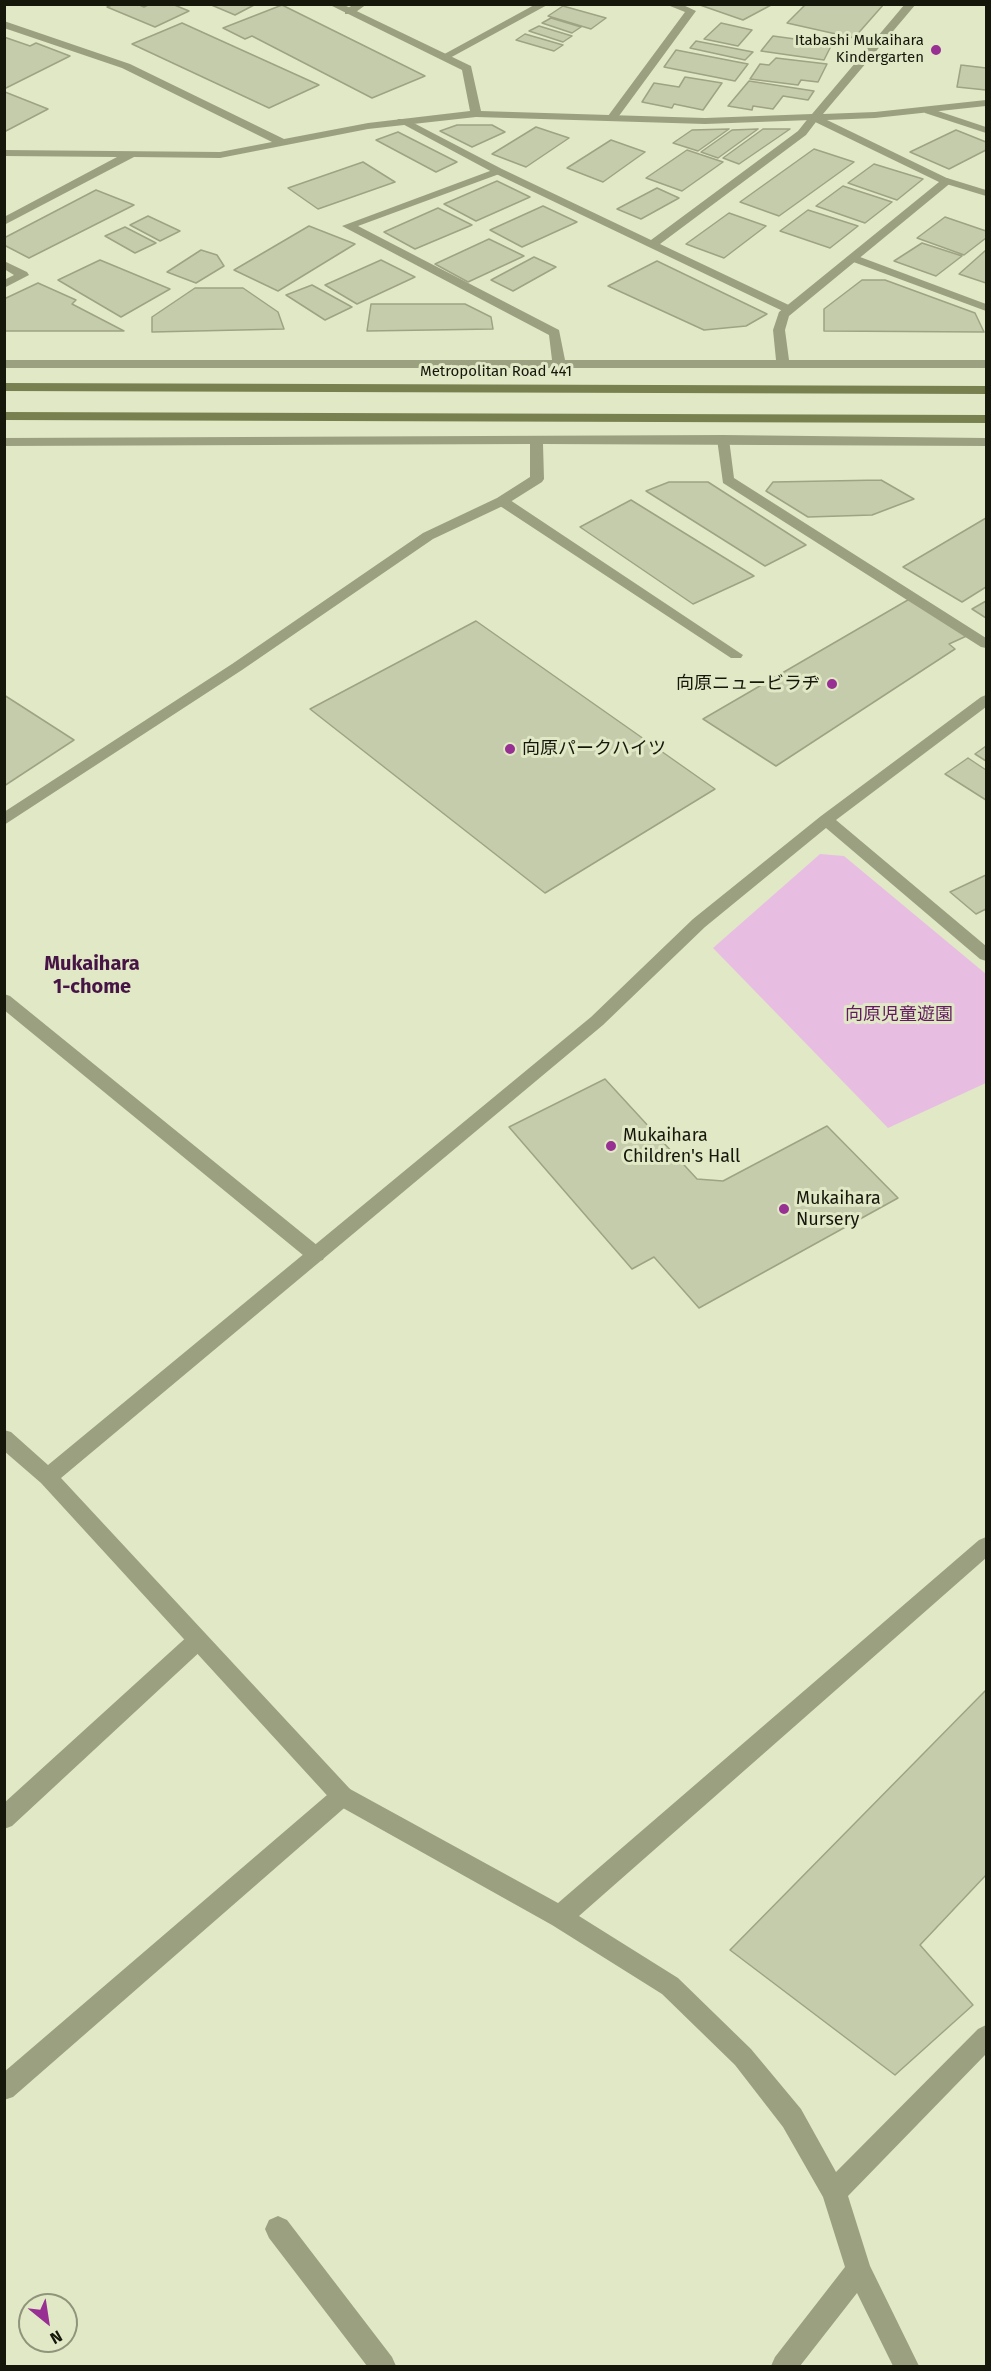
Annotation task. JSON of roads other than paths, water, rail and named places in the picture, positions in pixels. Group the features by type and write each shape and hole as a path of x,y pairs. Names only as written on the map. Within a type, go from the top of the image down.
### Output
{"main road":[{"name":"Metropolitan Road 441","path":"4,387 987,390"},
{"path":"4,416 987,419"}],"street":[{"path":"333,4 467,68 476,114"},
{"path":"349,12 362,4"},
{"path":"444,57 544,4"},
{"path":"612,117 691,10 670,4"},
{"path":"652,245 802,133 911,4"},
{"path":"4,24 126,66 281,142"},
{"path":"4,153 220,155 402,121 476,114 705,121 814,118 929,111 987,104"},
{"path":"929,111 987,130"},
{"path":"814,118 946,181 987,193"},
{"path":"402,121 498,171 789,310"},
{"path":"4,222 131,154"},
{"path":"498,171 348,226 555,333 559,364"},
{"path":"783,364 778,330 783,315 946,181"},
{"path":"852,258 987,308"},
{"path":"4,264 23,275 4,285"},
{"path":"4,364 987,364"},
{"path":"723,439 728,480 987,644"},
{"path":"4,442 723,439 987,442"},
{"path":"4,820 237,667 428,536 502,501 537,479 536,440"},
{"path":"502,501 736,655"},
{"path":"48,1477 597,1021 699,923 826,820 987,700"},
{"path":"826,820 987,955"},
{"path":"4,1000 316,1255"},
{"path":"4,1438 48,1477 342,1796 560,1917 670,1986 742,2057 792,2118 834,2192 859,2270 906,2367"},
{"path":"560,1917 987,1546"},
{"path":"4,1818 197,1641"},
{"path":"4,2088 342,1796"},
{"path":"834,2192 987,2037"},
{"path":"278,2229 383,2367"},
{"path":"784,2367 859,2270"}],"place":[{"name":"Itabashi Mukaihara Kindergarten","path":"936,50"},
{"name":"向原ニュービラヂ","path":"832,684"},
{"name":"向原パークハイツ","path":"510,749"},
{"name":"Mukaihara Children's Hall","path":"611,1146"},
{"name":"Mukaihara Nursery","path":"784,1209"}],"district":[{"name":"Mukaihara 1-chome","path":"92,976"}],"park label":[{"name":"向原児童遊園","path":"899,1015"}]}
